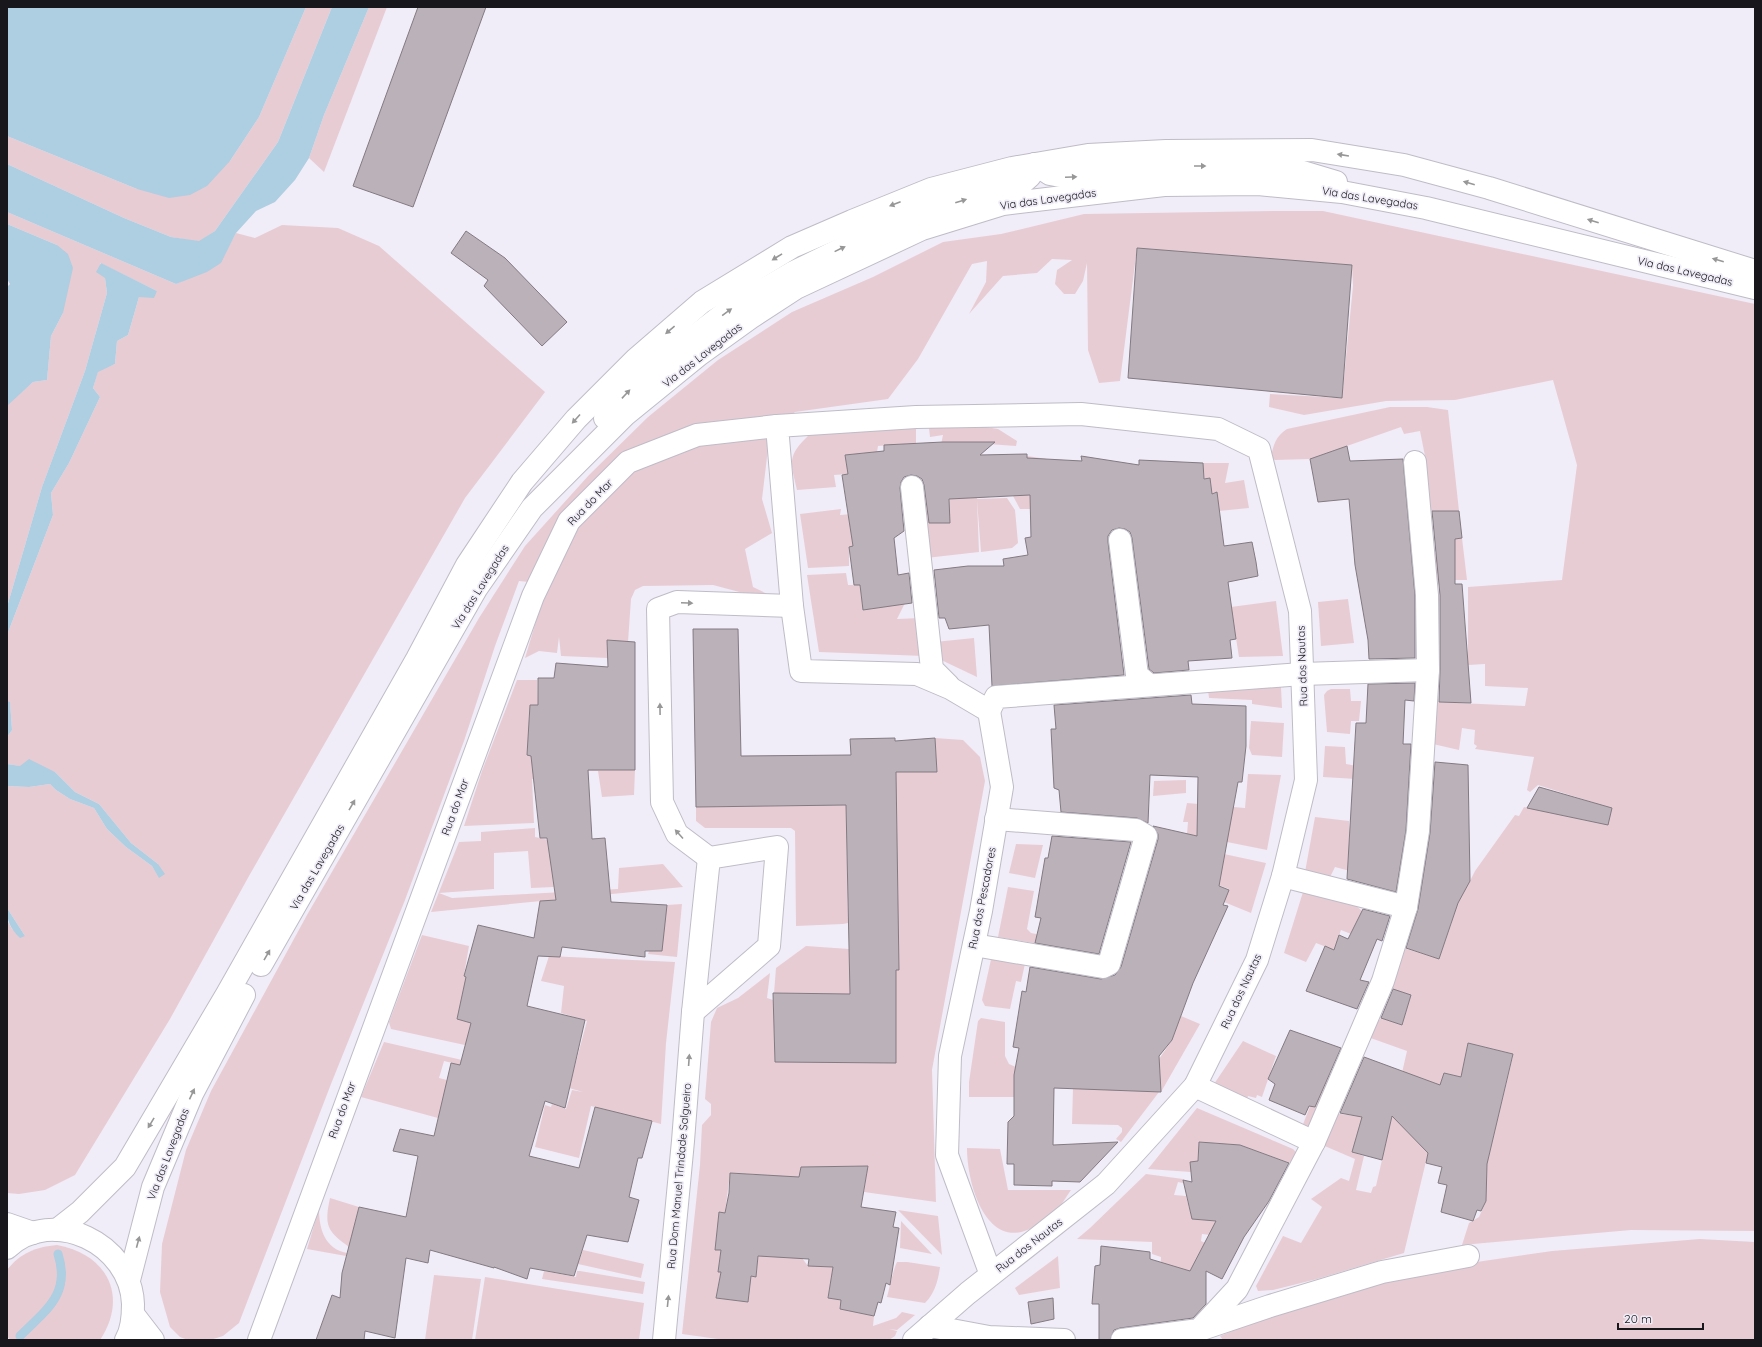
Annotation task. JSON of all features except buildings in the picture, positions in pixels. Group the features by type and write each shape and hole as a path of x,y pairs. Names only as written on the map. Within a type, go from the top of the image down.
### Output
{"street":[{"name":"Via das Lavegadas","path":"57,1230 80,1212 125,1167 179,1078 413,666 467,564 522,482 576,419 636,359 702,302 792,247 852,221 932,190 1012,168 1088,155 1151,151 1312,150 1412,167 1489,188 1755,271"},
{"path":"580,460 608,414 641,379 730,309 792,273 870,235 926,212 1021,184 1030,176 1035,164 1050,174 1066,177 1197,166 1296,170 1326,178 1379,198"},
{"name":"Via das Lavegadas","path":"129,1280 153,1187 192,1094 233,1013 476,589 532,508 625,415 700,354 750,318 796,288 922,229 1003,204 1164,185 1258,184 1342,192 1379,198 1502,225 1614,255 1755,288"},
{"name":"Rua do Mar","path":"265,1318 533,596 569,521 628,462 697,435 777,426 916,417 1081,414 1218,429 1259,449"},
{"path":"777,426 792,606 801,671 917,674 950,688 989,711 996,696 1302,674 1428,670"},
{"name":"Rua dos Nautas","path":"914,1340 991,1275 1106,1184 1195,1086 1257,960 1283,876 1306,780 1300,611 1259,449"},
{"path":"1199,1330 1237,1289 1314,1142 1383,981 1406,906 1418,831 1428,670 1427,594 1415,462"},
{"path":"912,487 932,669 950,688"},
{"path":"1120,540 1137,675 1148,685"},
{"path":"693,1012 768,946 777,847 709,858 677,834 662,802 658,609 677,602 792,606"},
{"name":"Rua dos Pescadores","path":"989,711 1002,787 974,945 950,1056 947,1154 991,1275"},
{"path":"974,945 1103,968 1109,964 1146,836 1136,830 996,819"},
{"name":"Rua Dom Manuel Trindade Salgueiro","path":"664,1340 683,1141 693,1012 709,858"},
{"path":"1283,876 1406,906"},
{"path":"1195,1086 1314,1142"},
{"path":"7,1224 33,1233"},
{"path":"7,1248 12,1243 33,1233 57,1230 79,1233 100,1244 117,1260 129,1280 133,1297 133,1314 126,1340"},
{"path":"1122,1340 1199,1330 1270,1306 1382,1272 1468,1256"},
{"path":"133,1314 153,1340"},
{"path":"247,1340 265,1318"},
{"path":"259,1340 265,1318"},
{"path":"930,1326 989,1337 1064,1340"}],"shaded area":[{"path":"306,7 332,7 278,142 215,231 199,242 171,237 124,218 7,164 7,136 137,189 230,161 259,117"},
{"path":"369,7 387,7 324,172 309,158 324,115"},
{"path":"1323,211 1755,304 1755,1231 1631,1230 1462,1245 1469,1223 1479,1217 1486,1201 1487,1164 1513,1056 1510,1053 1468,1043 1461,1077 1444,1073 1422,1146 1428,1153 1404,1253 1317,1279 1273,1290 1258,1291 1256,1286 1283,1236 1301,1243 1322,1207 1311,1199 1341,1178 1349,1181 1355,1159 1320,1144 1333,1113 1364,1117 1363,1125 1360,1125 1352,1152 1364,1156 1356,1190 1371,1193 1373,1187 1376,1186 1407,1051 1365,1036 1381,1018 1402,1025 1411,995 1392,989 1391,992 1383,989 1404,948 1439,959 1452,922 1414,911 1420,851 1437,856 1440,852 1470,853 1465,867 1456,880 1467,887 1475,871 1515,815 1519,816 1524,807 1588,821 1595,803 1538,785 1530,792 1527,790 1534,757 1475,749 1477,746 1474,744 1475,730 1462,728 1459,750 1433,744 1436,702 1525,706 1528,688 1485,686 1485,664 1468,665 1468,587 1562,580 1577,465 1553,380 1455,400 1386,401 1304,415 1269,407 1270,394 1342,398 1353,286 1352,265 1137,248 1120,381 1099,383 1088,350 1087,263 1083,281 1075,294 1064,294 1055,284 1057,270 1072,260 1052,259 1037,273 1003,276 969,314 986,282 987,261 972,264 918,359 888,399 795,412 770,432 762,499 772,533 745,549 753,587 792,606 713,585 643,586 635,590 631,599 628,642 607,640 608,658 561,656 559,637 557,653 539,651 525,658 540,608 540,583 519,581 495,646 464,741 405,900 331,1084 239,1323 223,1336 210,1340 188,1340 180,1337 170,1327 160,1292 162,1244 186,1150 211,1091 307,915 479,618 525,546 589,475 648,417 718,360 792,312 873,277 943,242 1001,234 1084,214"},
{"path":"7,212 176,284 220,263 236,233 255,238 282,225 338,228 379,246 545,392 465,498 249,876 170,1019 75,1175 45,1190 19,1194 7,1193 7,920 12,929 25,936 7,908 7,786 29,787 50,784 70,799 94,808 107,829 126,847 152,866 159,877 158,864 131,843 99,804 75,792 55,772 7,764 7,737 12,730 10,703 7,701 7,635 53,515 51,493 69,463 100,397 93,388 98,371 115,364 117,341 128,335 139,297 157,291 100,263 105,278 107,293 85,371 42,487 7,607 7,405 33,382 47,380 51,336 63,313 57,245 7,224"},
{"path":"1390,407 1427,407 1448,410 1459,511 1427,511 1418,457 1425,456 1420,431 1404,434 1401,427 1310,459 1275,460 1271,458 1276,441 1287,429"},
{"path":"980,426 998,429 1017,441 1016,446 974,443 977,499 1007,498 1015,510 1018,543 1012,548 981,552 977,500 979,552 926,558 919,489 932,488 943,435 930,437 929,428","holes":["949,490 950,523 939,523"]},
{"path":"916,427 916,443 878,446 877,452 845,455 848,474 834,475 836,487 797,490 792,460 797,449 809,435"},
{"path":"1027,456 1047,459 1050,509 1020,509 1013,496"},
{"path":"1203,463 1229,463 1225,483 1244,480 1249,508 1219,511 1216,492 1212,494 1210,478 1204,478"},
{"path":"841,509 840,515 852,514 854,546 849,547 849,566 808,568 800,514"},
{"path":"1462,538 1467,580 1432,580 1429,553 1455,553 1455,539"},
{"path":"846,573 848,585 860,585 863,610 905,603 897,619 920,618 924,656 819,652 807,575"},
{"path":"1348,599 1354,643 1321,646 1318,602"},
{"path":"1276,601 1283,656 1239,657 1231,607"},
{"path":"974,638 977,677 937,658 935,642"},
{"path":"517,680 537,680 538,705 530,705 527,755 583,759 621,731 622,770 635,770 634,795 602,797 598,771 542,771 542,779 532,779 534,823 464,826 482,771"},
{"path":"1281,687 1282,708 1252,704 1252,700 1209,698 1208,690"},
{"path":"1331,689 1350,689 1351,701 1361,701 1359,721 1351,721 1350,734 1327,732 1324,695"},
{"path":"1251,721 1284,723 1282,757 1252,755 1249,748"},
{"path":"935,738 963,740 980,757 985,781 932,1070 936,1202 864,1192 868,1166 801,1167 797,1195 767,1175 730,1173 725,1213 719,1213 715,1250 721,1250 718,1272 721,1272 716,1298 748,1302 751,1276 756,1276 759,1251 802,1258 808,1266 833,1267 828,1298 841,1300 840,1309 874,1316 873,1326 896,1318 902,1312 915,1315 897,1330 889,1329 897,1331 895,1336 889,1340 725,1340 682,1334 700,1165 702,1125 711,1115 711,1104 705,1099 711,1022 717,1008 738,998 770,973 767,998 773,1000 775,1062 896,1063 896,993 870,970 899,970 896,772 937,772"},
{"path":"1325,746 1345,747 1346,764 1357,766 1356,779 1323,777"},
{"path":"1248,774 1281,775 1267,850 1187,834 1188,822 1183,822 1187,803 1245,808"},
{"path":"1186,780 1186,793 1153,796 1154,781"},
{"path":"846,805 848,923 843,924 796,926 795,831 791,828 705,828 696,821 696,807"},
{"path":"1315,817 1349,821 1350,871 1335,867 1329,879 1305,872"},
{"path":"535,828 535,837 549,840 554,887 531,888 528,851 494,853 494,889 439,893 452,898 618,889 619,868 663,864 683,887 431,912 459,842 481,841 481,832"},
{"path":"1016,844 1043,845 1035,878 1009,873"},
{"path":"1224,854 1266,863 1251,913 1224,902 1229,889 1192,875"},
{"path":"1008,887 1034,891 1027,929 1031,933 1071,941 1069,949 998,937"},
{"path":"1303,892 1353,903 1362,911 1351,934 1341,930 1334,950 1316,943 1306,962 1284,953"},
{"path":"682,904 677,957 648,954 667,905"},
{"path":"422,935 469,946 464,975 470,977 463,992 457,1019 479,1025 474,1047 391,1029 389,1022"},
{"path":"806,946 849,949 850,994 774,993 776,968"},
{"path":"992,955 1026,959 1021,982 1016,981 1010,1009 985,1006 982,1000"},
{"path":"549,956 675,962 666,1043 661,1124 591,1106 579,1158 535,1147 545,1105 551,1107 552,1104 566,1109 572,1090 583,1092 569,1088 587,1021 561,1013 564,986 541,981"},
{"path":"1181,1016 1200,1024 1161,1092 1157,1062 1172,1040"},
{"path":"981,1018 1005,1022 1005,1056 1009,1064 1018,1068 1042,1097 969,1097 969,1082 978,1021"},
{"path":"1243,1041 1276,1056 1262,1097 1257,1095 1256,1098 1248,1096 1245,1105 1210,1090"},
{"path":"384,1042 462,1060 460,1065 444,1061 439,1078 447,1080 449,1121 361,1097"},
{"path":"1323,1073 1336,1076 1309,1136 1300,1132"},
{"path":"1073,1088 1159,1092 1121,1142 1116,1139 1122,1132 1122,1128 1118,1125 1072,1124"},
{"path":"1197,1108 1293,1149 1296,1152 1290,1163 1240,1145 1199,1142 1198,1161 1191,1162 1191,1172 1148,1169"},
{"path":"967,1148 1000,1149 1008,1190 1071,1190 1055,1213 1050,1217 1022,1232 1007,1232 994,1225 984,1214 971,1181"},
{"path":"1146,1174 1183,1179 1183,1183 1178,1182 1174,1195 1186,1196 1192,1219 1216,1221 1226,1237 1202,1234 1201,1241 1209,1245 1190,1272 1160,1279 1161,1257 1152,1254 1152,1242 1077,1239"},
{"path":"330,1198 359,1207 349,1247 336,1237 329,1227 327,1215"},
{"path":"319,1209 320,1224 328,1243 339,1251 347,1253 346,1256 307,1249"},
{"path":"898,1210 938,1216 942,1255"},
{"path":"901,1221 932,1254 900,1248"},
{"path":"1700,1239 1755,1242 1755,1340 1223,1340 1220,1336 1293,1306 1436,1268 1552,1251"},
{"path":"57,1245 74,1250 89,1257 100,1267 108,1279 112,1293 113,1308 109,1324 100,1340 10,1340 7,1336 7,1270 17,1259 35,1249"},
{"path":"583,1250 644,1264 641,1278 578,1264"},
{"path":"1058,1256 1060,1288 1019,1295 1015,1288"},
{"path":"897,1262 940,1267 936,1286 925,1303 887,1297"},
{"path":"544,1271 576,1277 577,1271 580,1271 645,1282 643,1294 542,1279"},
{"path":"434,1275 481,1279 472,1340 425,1340"},
{"path":"485,1277 644,1303 639,1340 475,1340"}],"water":[{"path":"7,7 306,7 259,117 230,161 207,186 190,195 169,198 137,189 7,136"},
{"path":"332,7 369,7 324,115 309,158 295,180 275,202 256,211 236,233 221,263 207,272 176,284 7,212 7,164 124,218 171,237 199,241 215,231 278,142"},
{"path":"7,224 57,245 68,254 73,268 63,313 51,336 47,380 33,382 7,406 7,287 10,284 7,279"},
{"path":"101,263 157,291 154,298 139,297 128,335 117,341 115,364 98,372 93,388 100,397 69,463 51,493 53,515 7,635 7,607 42,487 85,371 107,293 105,278 96,272"},
{"path":"7,701 10,702 12,730 7,737"},
{"path":"29,759 55,772 75,792 99,804 131,843 158,864 165,874 159,878 152,866 126,847 107,829 94,808 70,799 50,784 29,787 7,786 7,764 20,766"},
{"path":"7,908 25,936 20,938 11,928 8,921"}],"waterway":[{"path":"20,1336 47,1309 59,1291 61,1268 58,1254"}]}
